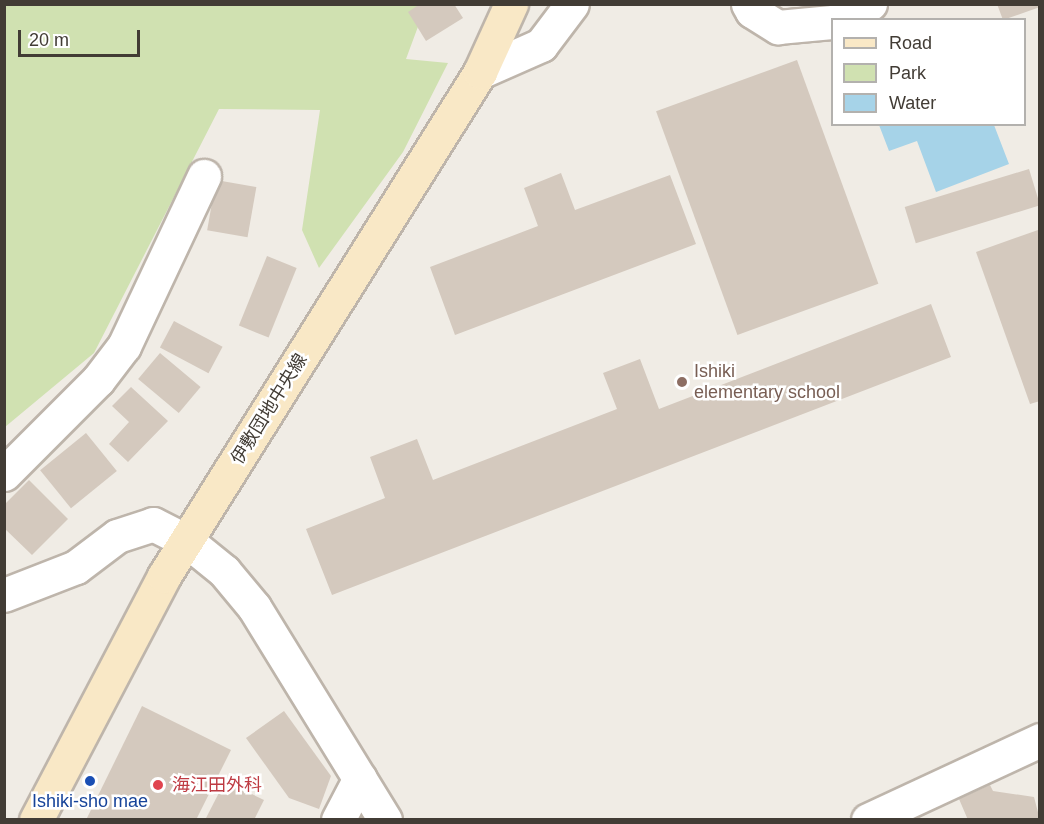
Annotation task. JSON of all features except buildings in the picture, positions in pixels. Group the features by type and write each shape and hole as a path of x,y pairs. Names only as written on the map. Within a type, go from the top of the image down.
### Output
{"street":[{"name":"伊敷団地中央線","path":"36,819 134,630 187,541 480,72 511,4"},
{"path":"480,72 541,45 572,4"},
{"path":"748,4 752,11 778,27 831,22"},
{"path":"842,18 870,4"},
{"path":"4,474 98,381 124,346 204,176"},
{"path":"4,595 76,567 117,536 153,524 187,541 224,571 254,607 385,819"},
{"path":"868,819 1040,740"},
{"path":"338,819 360,778"}],"green space":[{"path":"5,5 426,5 406,59 448,63 403,152 319,268 302,230 320,110 219,109 94,353 5,427"}],"water":[{"path":"879,126 994,126 1009,164 936,192 917,141 889,151"}],"place":[{"name":"Ishiki elementary school","path":"682,382"},
{"name":"Ishiki-sho mae","path":"90,781"},
{"name":"海江田外科","path":"158,785"}]}
